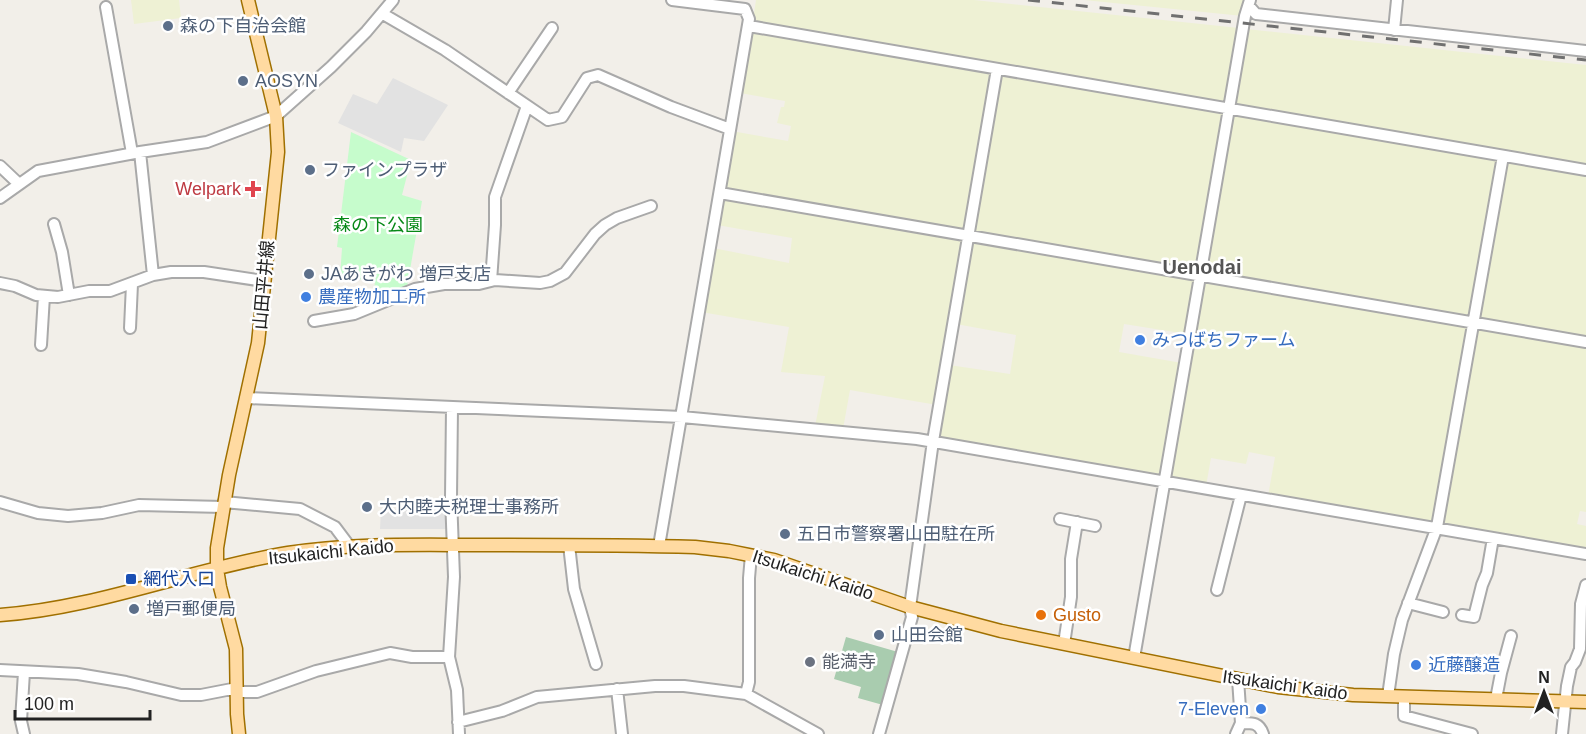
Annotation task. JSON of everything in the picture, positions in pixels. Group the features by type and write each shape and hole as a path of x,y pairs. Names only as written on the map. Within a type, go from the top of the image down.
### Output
{"main road":[{"name":"山田平井線","path":"239,734 236,649 217,569 218,542 223,505 258,343 278,152 276,116 248,0"},
{"name":"Itsukaichi Kaido","path":"0,615 47,609 288,554 350,547 387,544 695,547 751,555 797,567 910,607 1001,631 1238,679 1308,691 1404,697 1586,702"}],"street":[{"path":"0,198 38,171 207,142 276,116 331,67 383,14 393,0"},
{"path":"659,546 749,26 745,9 672,0"},
{"path":"1394,30 1397,0"},
{"path":"1250,3 1257,14 1586,51"},
{"path":"1134,658 1228,108 1245,16 1250,3"},
{"path":"106,7 136,153 153,276"},
{"path":"383,14 445,50 548,120 562,117 587,78 598,75 671,107 730,129"},
{"path":"749,26 1586,170"},
{"path":"508,93 552,28"},
{"path":"879,734 912,617 910,607 933,441 997,69"},
{"path":"490,281 495,197 527,106"},
{"path":"1388,696 1394,654 1408,603 1437,527 1503,156"},
{"path":"0,166 19,184"},
{"path":"720,193 1586,342"},
{"path":"314,321 354,314 415,288 479,284 490,281 540,283 550,281 565,273 595,234 605,225 617,218 651,206"},
{"path":"54,224 62,252 69,295"},
{"path":"0,283 44,296 110,291 171,272 204,272 264,281"},
{"path":"130,328 132,284"},
{"path":"41,345 44,296"},
{"path":"247,398 682,417 933,441 1586,554"},
{"path":"452,408 451,497 454,578 449,657 457,690 459,734"},
{"path":"1217,590 1241,495"},
{"path":"0,502 38,513 68,516 93,514 139,505 223,505 300,509 335,526 350,547"},
{"path":"1060,519 1095,526"},
{"path":"1064,644 1071,597 1071,559 1077,522"},
{"path":"1462,615 1474,617 1487,573 1493,538"},
{"path":"569,545 574,589 596,664"},
{"path":"746,694 749,682 751,555"},
{"path":"1562,734 1564,701 1571,667 1580,649 1581,604 1586,585"},
{"path":"1408,603 1443,612"},
{"path":"1496,699 1511,636"},
{"path":"0,670 78,674 181,695 237,690 257,692 316,671 390,653 412,657 449,657"},
{"path":"24,672 21,721 24,734"},
{"path":"1236,734 1241,723 1238,679"},
{"path":"458,722 502,711 537,697 616,689 684,686 746,694 818,734"},
{"path":"616,689 622,734"},
{"path":"1404,697 1404,716 1473,734"},
{"path":"1241,723 1256,723 1263,734"}],"green space":[{"path":"131,0 179,0 181,18 134,24"},
{"path":"756,0 974,0 1239,28 1227,101 1222,104 757,24 753,20"},
{"path":"1084,0 1246,0 1243,16"},
{"path":"1246,29 1586,65 1586,167 1237,107 1234,103"},
{"path":"754,30 991,70 994,74 966,229 962,233 727,191 724,186 733,135 737,132 788,141 791,126 777,123 785,101 740,93 750,32"},
{"path":"1003,72 1222,111 1224,115 1198,267 1193,270 975,234 971,228 999,75"},
{"path":"1236,114 1495,157 1498,163 1472,316 1468,318 1209,274 1205,269 1232,117"},
{"name":"森の下公園","path":"351,132 411,160 402,195 422,201 407,287 373,304 375,281 340,277 342,248 337,247"},
{"path":"1509,160 1586,173 1586,338 1480,320 1477,315 1505,162"},
{"path":"728,197 961,238 963,242 937,405 850,390 843,429 815,426 825,376 781,372 789,327 701,312 713,248 789,263 792,238 717,225 722,201"},
{"path":"974,241 1192,278 1196,282 1187,334 1124,324 1119,352 1182,363 1163,473 1159,478 939,439 937,432 949,365 1010,374 1016,335 956,324 970,244"},
{"path":"1208,280 1469,327 1433,523 1268,496 1275,457 1249,452 1246,464 1211,458 1206,486 1172,480 1170,476 1203,283"},
{"path":"1478,329 1586,346 1586,512 1580,511 1577,524 1586,526 1586,551 1441,526"},
{"path":"846,637 898,652 883,705 858,698 861,687 834,679"}],"shaded area":[{"path":"393,78 448,105 424,141 404,138 401,152 338,123 353,94 377,104"},
{"path":"418,500 448,500 449,529 380,529 381,509 417,510"}],"railway":[{"path":"1028,0 1586,60"}],"place":[{"name":"森の下自治会館","path":"168,26"},
{"name":"AOSYN","path":"243,81"},
{"name":"ファインプラザ","path":"310,170"},
{"name":"Welpark","path":"253,189"},
{"name":"JAあきがわ 増戸支店","path":"309,274"},
{"name":"農産物加工所","path":"306,297"},
{"name":"みつばちファーム","path":"1140,340"},
{"name":"大内睦夫税理士事務所","path":"367,507"},
{"name":"五日市警察署山田駐在所","path":"785,534"},
{"name":"網代入口","path":"131,579"},
{"name":"増戸郵便局","path":"134,609"},
{"name":"Gusto","path":"1041,615"},
{"name":"山田会館","path":"879,635"},
{"name":"能満寺","path":"810,662"},
{"name":"近藤醸造","path":"1416,665"},
{"name":"7-Eleven","path":"1261,709"}],"district":[{"name":"Uenodai","path":"1202,267"}]}
